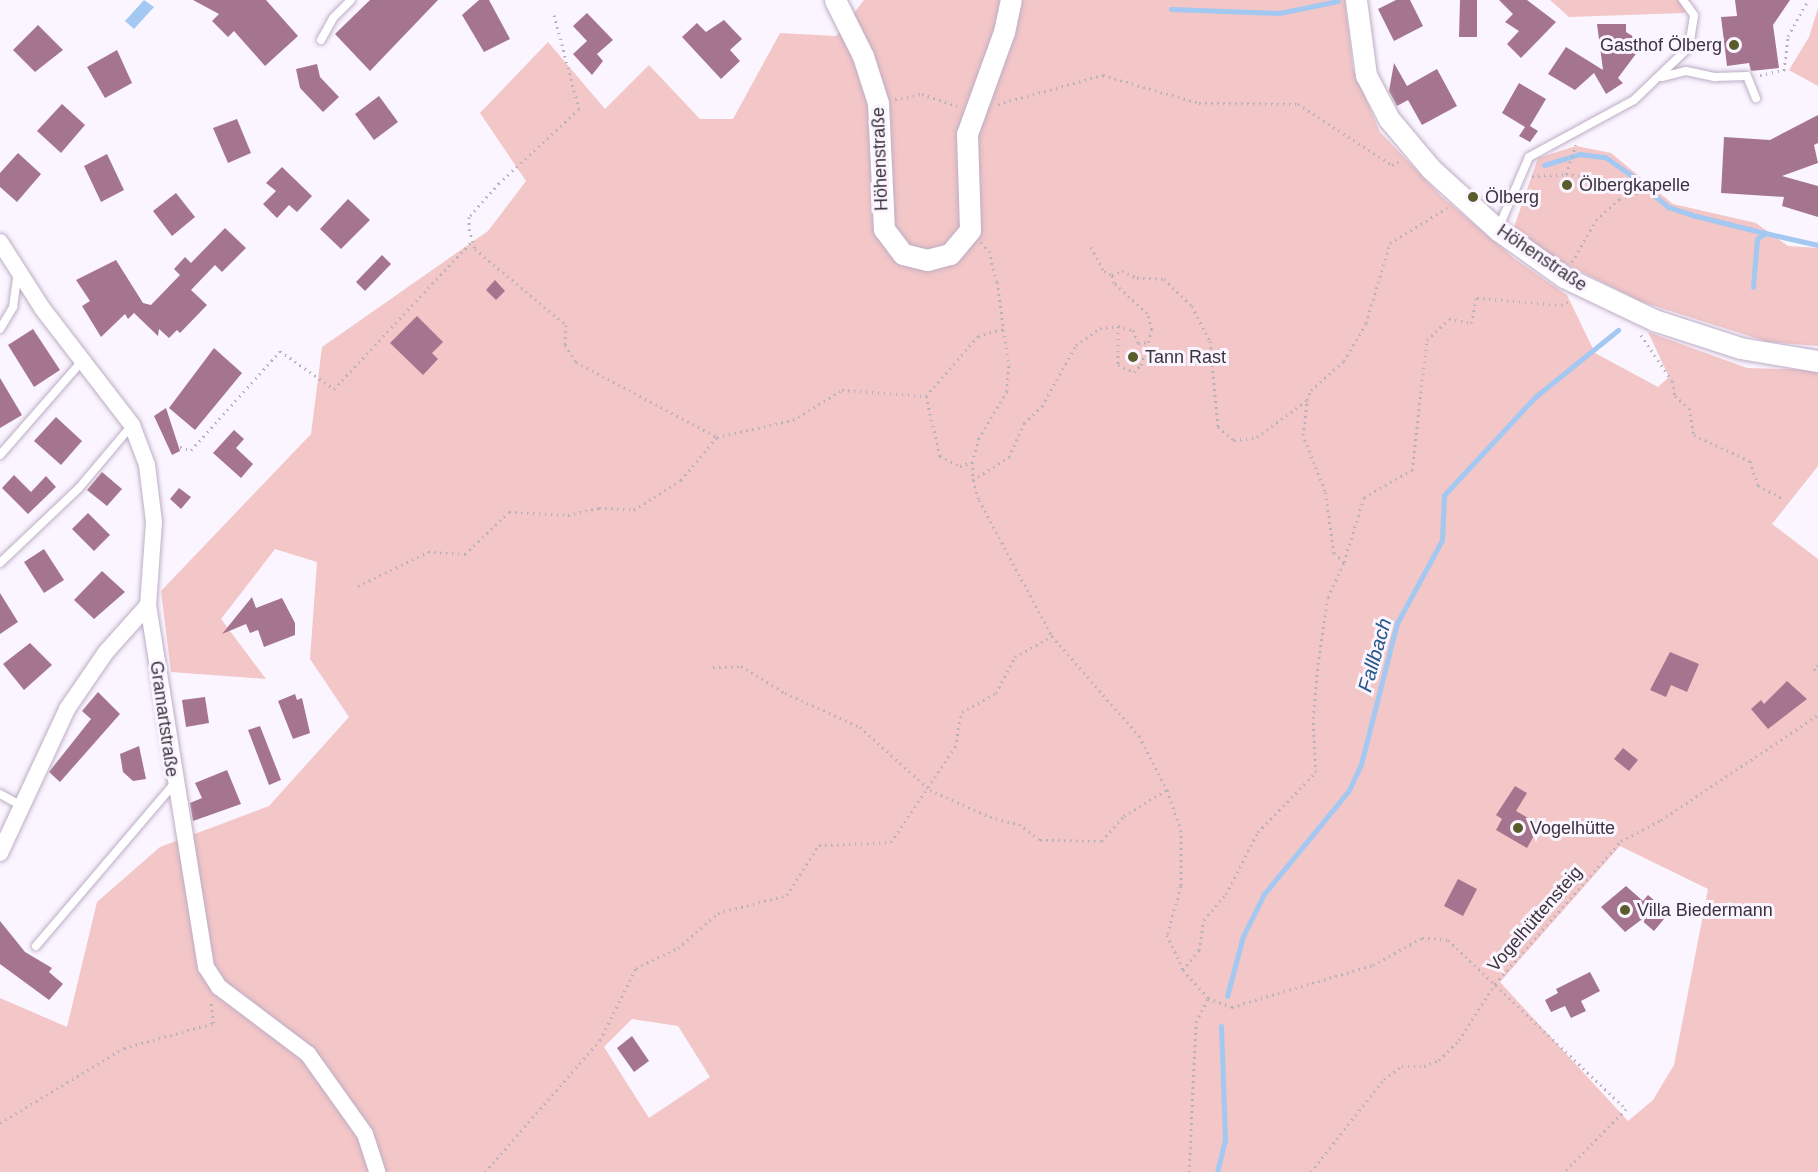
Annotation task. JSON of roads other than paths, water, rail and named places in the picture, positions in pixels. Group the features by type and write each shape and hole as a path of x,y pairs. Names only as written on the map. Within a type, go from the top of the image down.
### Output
{"street":[{"name":"Höhenstraße","path":"835,0 863,56 878,103 882,219 896,249 910,258 934,260 958,248 970,230 966,146 974,112 1004,32 1011,0"},
{"name":"Höhenstraße","path":"1356,0 1366,75 1389,120 1416,153 1462,199 1498,230 1564,277 1622,306 1715,342 1818,361"},
{"name":"Gramartstraße","path":"0,242 132,425 147,465 152,498 147,605 173,785 206,967 219,987 308,1054 365,1134 377,1172"},
{"path":"0,853 67,709 106,652 147,605"}],"lane":[{"path":"321,40 333,18 351,0"},
{"path":"1498,230 1529,157 1608,116 1662,77 1689,48 1694,32 1694,15 1683,0"},
{"path":"1662,77 1686,71 1715,78 1747,76 1756,98"},
{"path":"0,329 12,307 19,271"},
{"path":"0,455 84,360"},
{"path":"0,562 79,488 132,425"},
{"path":"36,946 173,785"},
{"path":"0,794 22,806"}],"water":[{"path":"144,0 154,7 134,29 125,21"}],"waterway":[{"path":"1171,9 1279,13 1338,1"},
{"path":"1544,165 1579,154 1605,157 1641,182"},
{"path":"1655,196 1668,207 1765,233"},
{"name":"Fallbach","path":"1753,287 1757,239 1765,233 1818,245"},
{"name":"Fallbach","path":"1227,996 1243,936 1264,894 1349,790 1361,764 1397,623 1442,540 1444,495 1535,397 1618,330"},
{"name":"Fallbach","path":"1217,1172 1225,1139 1221,1026"}],"place":[{"name":"Gasthof Ölberg","path":"1734,45"},
{"name":"Ölbergkapelle","path":"1567,185"},
{"name":"Ölberg","path":"1473,197"},
{"name":"Tann Rast","path":"1133,357"},
{"name":"Vogelhütte","path":"1518,828"},
{"name":"Villa Biedermann","path":"1625,910"}]}
